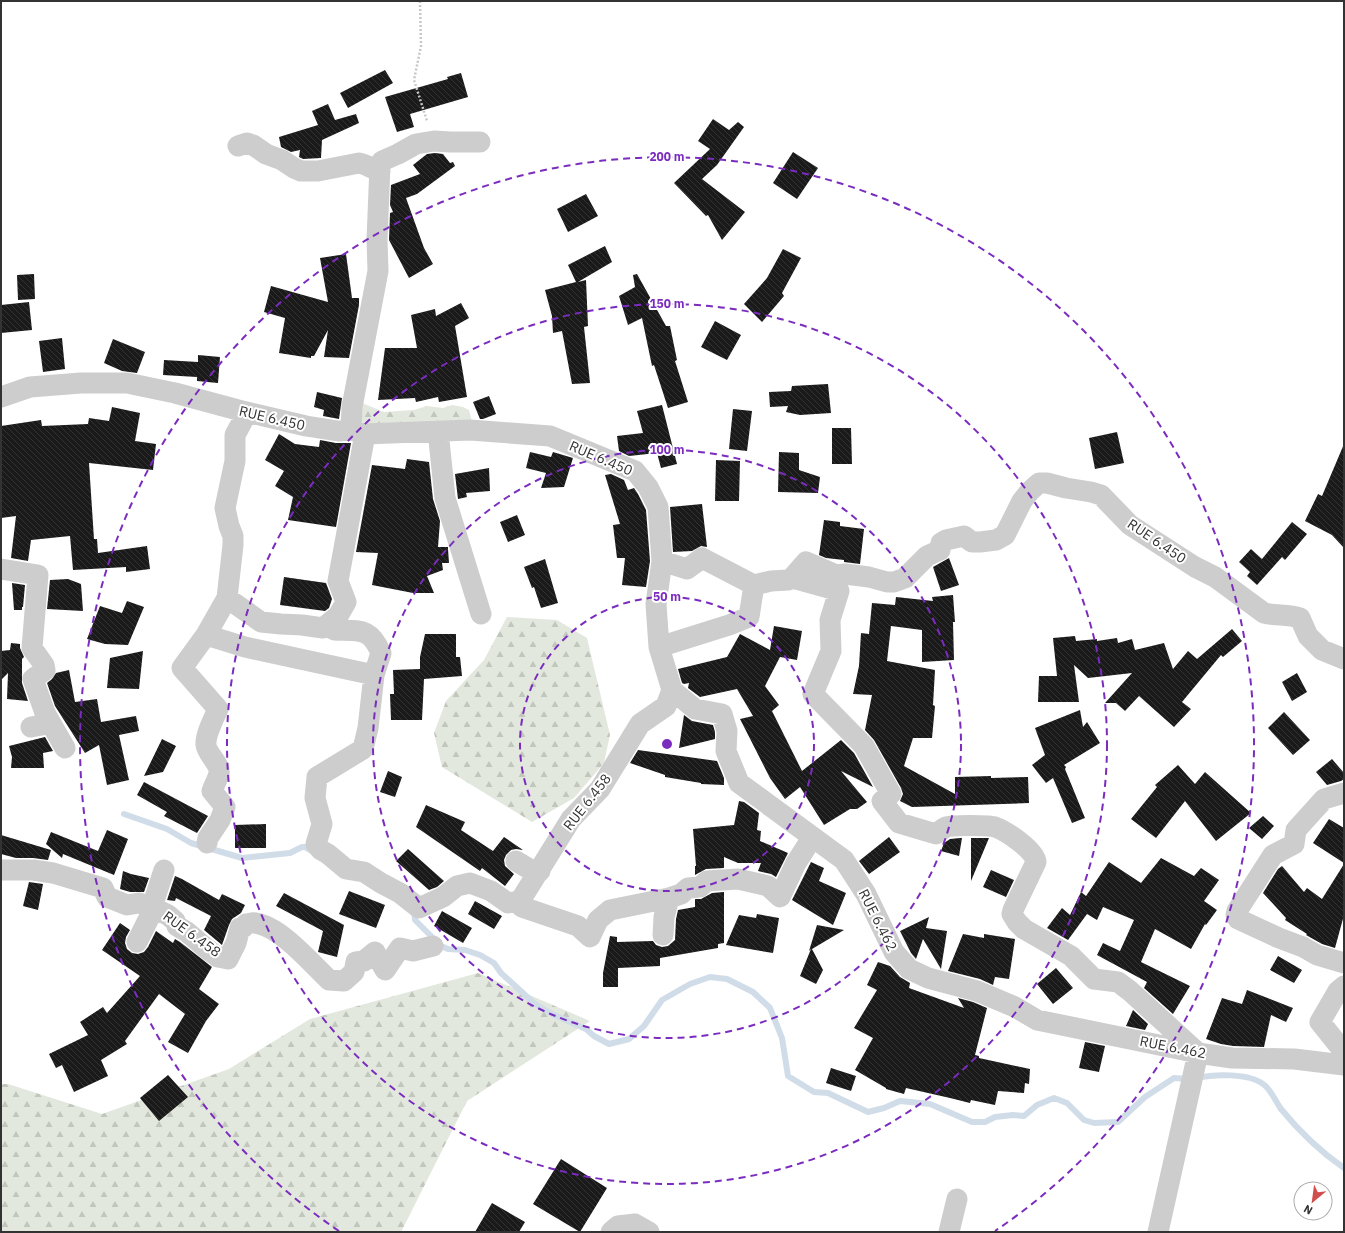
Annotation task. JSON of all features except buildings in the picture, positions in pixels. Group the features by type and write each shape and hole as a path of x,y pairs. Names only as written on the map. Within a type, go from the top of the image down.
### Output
{"street":[{"path":"480,142 434,141 416,144 382,161 380,165 377,240 378,271 354,399 358,432 338,580 346,602 338,616 334,630 364,632 377,642 382,653 374,675 368,728 363,749 317,778 315,798 322,824 316,844 321,850 346,869 364,872 400,893 420,908 442,897 457,886 470,883 491,891 508,903 520,901 522,907 578,926 597,943 598,920 610,910 669,898 681,894 688,888 700,887 706,881 738,879 768,886 780,897 804,849 810,841 816,840"},
{"path":"238,146 247,143 253,145 266,154 282,160 301,171 318,171 359,163 364,164 371,169 380,171"},
{"name":"RUE 6.450","path":"1,397 30,387 81,383 127,383 175,392 238,410 306,426 338,431 420,433 470,430 550,436 636,470 648,487 658,507 662,561"},
{"path":"207,843 208,838 220,820 225,807 212,791 219,770 210,756 206,743 210,728 218,709 182,668 206,635 226,598 233,536 225,508 235,461 235,435 242,422 242,416 238,410"},
{"path":"438,431 445,498 481,614"},
{"name":"RUE 6.450","path":"792,578 806,562 836,575 846,574 894,582 904,578 927,556 940,550 941,543 946,540 964,536 972,542 980,542 996,540 1005,535 1014,516 1030,491 1040,483 1047,483 1101,495 1130,525 1195,567 1215,577 1264,613 1271,615 1292,615 1300,618 1308,636 1322,650 1344,659"},
{"path":"672,690 659,646 656,604 662,561 687,569 702,558 754,586 771,581 788,580 792,578 839,591 830,620 831,651 813,694 864,746 891,794 882,802 899,823 936,834 946,827 960,825 995,827 1024,844 1032,853 1036,859 1036,862 1013,910 1012,914 1017,922 1024,929 1071,956 1094,979 1118,982 1130,991 1198,1053 1158,1232"},
{"path":"1,569 38,575 32,648 44,665 45,670 33,679 38,720 65,748"},
{"path":"659,646 729,625 749,617 754,586"},
{"path":"226,598 261,622 323,628 338,616"},
{"path":"206,635 245,647 374,675"},
{"name":"RUE 6.462","path":"672,690 695,709 722,714 727,731 726,751 739,784 844,860 866,894 894,952 909,969 928,978 977,991 1015,1007 1037,1020 1198,1053 1232,1058 1294,1059 1344,1065"},
{"name":"RUE 6.458","path":"520,901 571,819 600,789 640,724 666,706 672,690"},
{"path":"1344,793 1324,799 1296,830 1294,844 1273,855 1236,911 1236,915 1238,919 1303,947 1317,955 1344,963"},
{"path":"516,861 531,870 540,871"},
{"name":"RUE 6.458","path":"1,870 33,870 53,873 103,888 107,897 127,905 139,903 152,907 168,915 174,921 176,926 187,932 218,957 228,959 236,943 240,928 244,927 246,924 253,922 266,926 273,929 287,940 329,980 344,981 354,972 356,962 364,961 375,952 385,970 400,948 413,951 433,946"},
{"path":"137,942 150,916 164,870"},
{"path":"663,936 664,917 669,898"},
{"path":"1344,986 1338,991 1320,1022 1344,1052"},
{"path":"949,1232 957,1199"},
{"path":"611,1232 618,1226 635,1224 649,1232"}],"path":[{"path":"420,1 421,46 414,80 434,141"}],"green space":[{"path":"362,403 384,412 414,410 427,406 443,408 452,405 469,410 472,422 369,425 359,420"},
{"path":"507,617 557,620 587,638 610,735 604,763 574,798 532,822 442,767 434,733 446,701 484,660"},
{"path":"478,973 590,1021 467,1101 401,1232 1,1232 1,1084 8,1084 102,1114 229,1069 310,1019"}],"waterway":[{"path":"124,814 167,829 191,843 242,858 290,853 302,847 305,847 313,852"},
{"path":"414,909 415,920 441,946 448,949 465,950 480,955 494,963 501,973 535,1004 552,1014 586,1029 594,1036 609,1044 629,1039 644,1026 662,1000 690,984 710,977 727,979 753,992 770,1008 782,1038 788,1076 814,1092 828,1093 868,1112 884,1108 900,1101 930,1104 972,1122 985,1122 995,1117 1013,1115 1024,1116 1037,1105 1054,1098 1067,1103 1084,1120 1094,1123 1118,1122 1145,1097 1174,1078 1188,1079"},
{"path":"1197,1078 1231,1075 1257,1080 1266,1086 1281,1109 1295,1125 1319,1148 1344,1168"}]}
